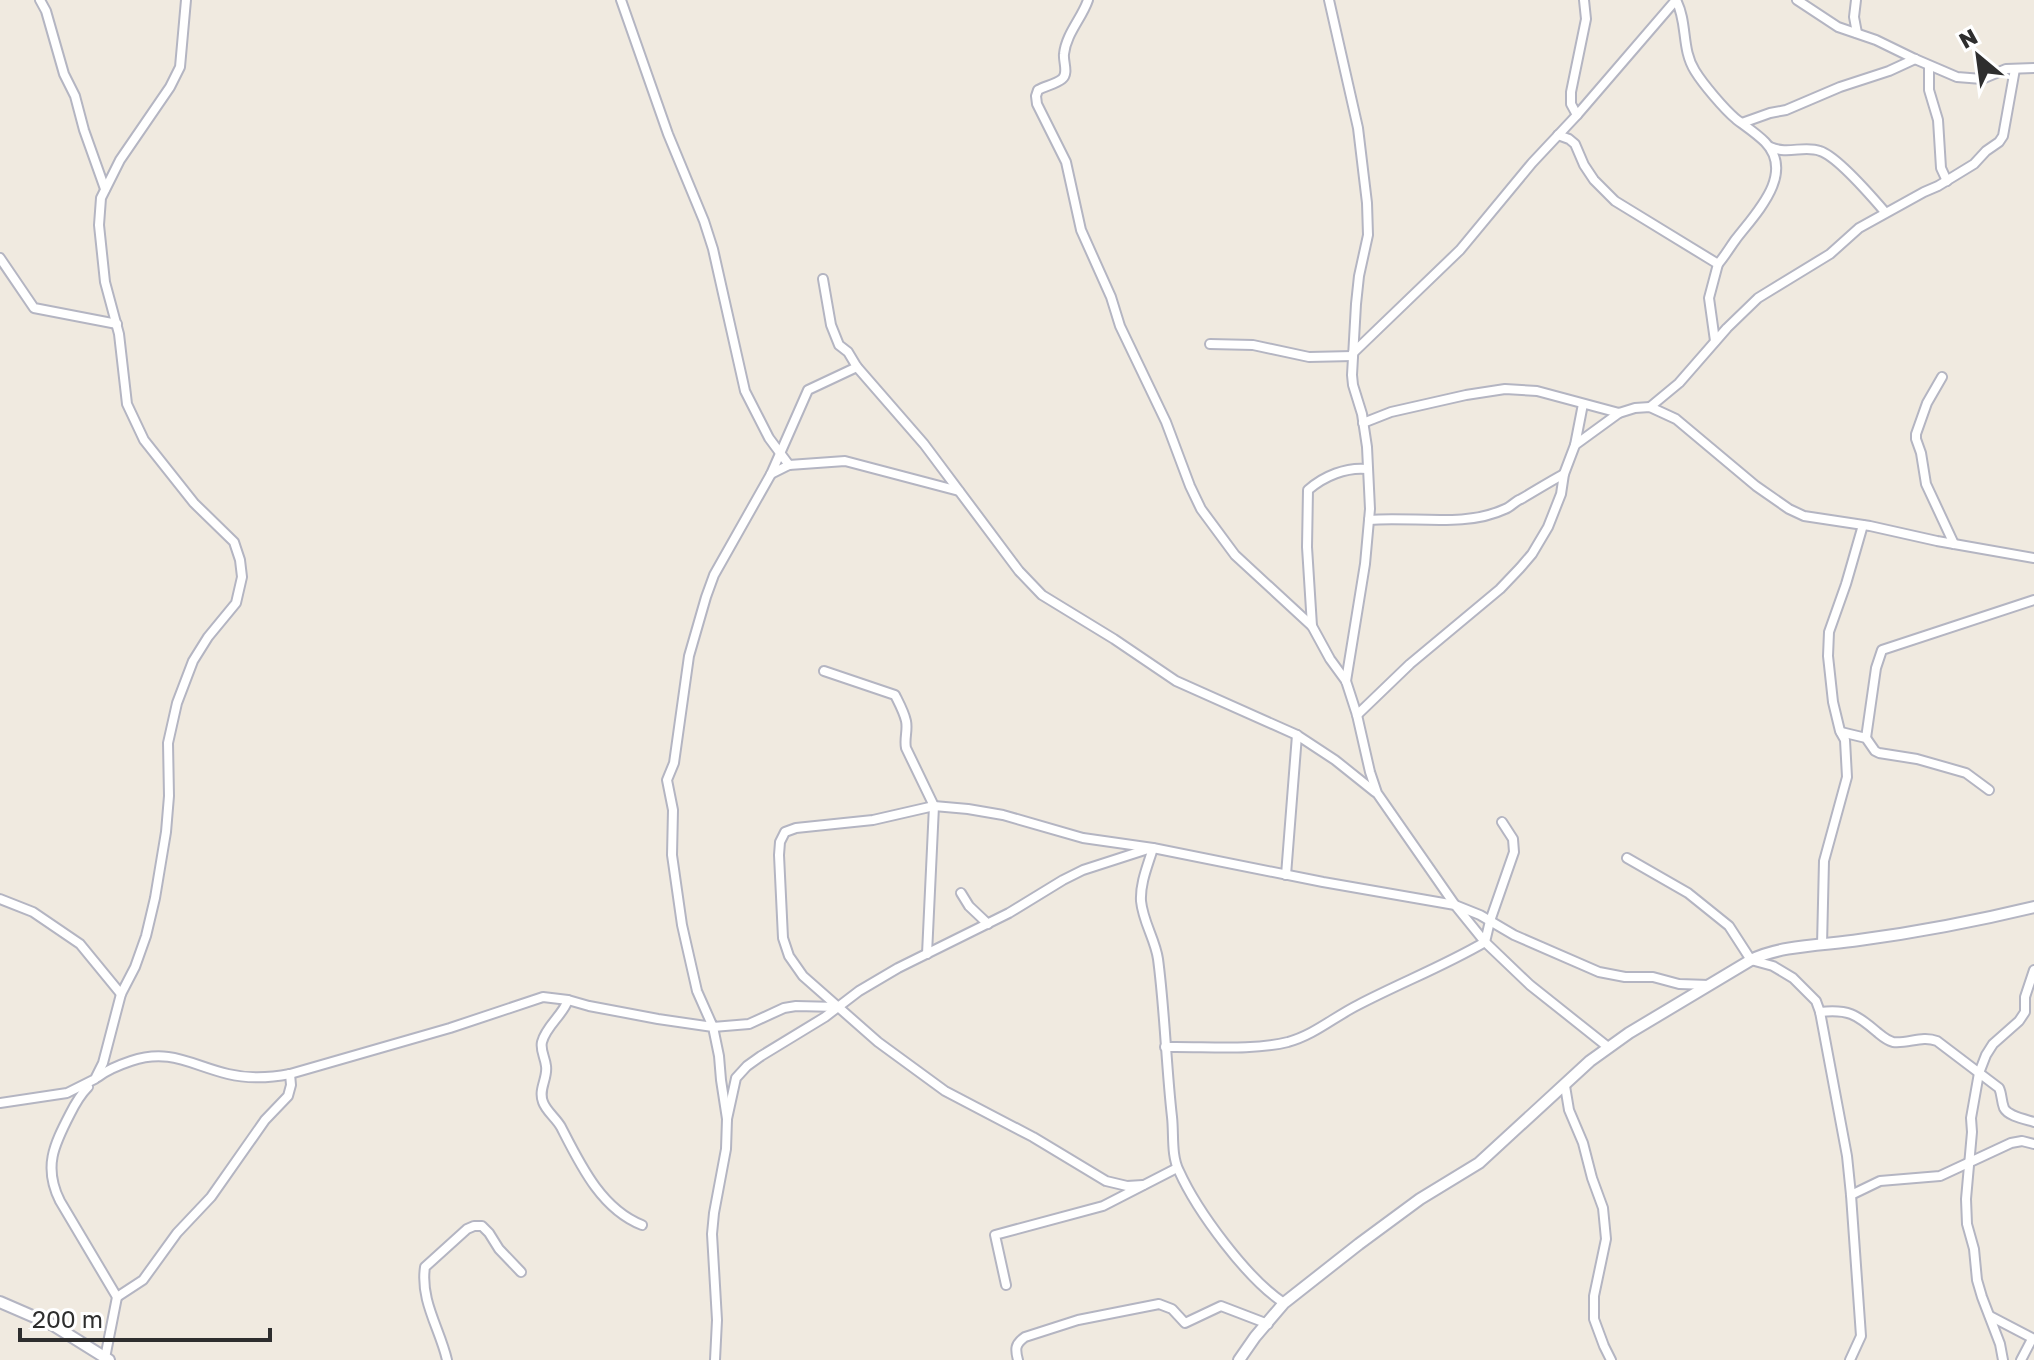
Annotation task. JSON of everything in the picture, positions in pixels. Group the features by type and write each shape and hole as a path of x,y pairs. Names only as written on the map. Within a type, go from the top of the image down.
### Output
{"street":[{"path":"40,0 105,189"},
{"path":"0,1302 53,1325 107,1359 117,1297 60,1201 55,1190 51,1157 55,1142 80,1095 95,1079 103,1063 121,994 146,936 166,832 168,743 177,703 193,661 236,603 242,577 234,542 194,503 144,440 127,404 123,358 105,282 99,225 101,198 105,189 120,160 170,87 180,67 186,0"},
{"path":"621,0 713,249 745,391 780,455 789,465"},
{"path":"1088,0 1065,48 1063,79 1038,90 1037,104 1066,162 1081,230 1201,509 1235,555 1312,626 1346,681 1377,793 1455,905 1485,942 1530,985 1608,1047"},
{"path":"1329,0 1357,121 1366,185 1368,235 1359,276 1353,385 1363,423 1370,496 1369,520 1346,681"},
{"path":"1577,115 1571,104 1571,92 1586,19 1584,0"},
{"path":"1210,344 1253,345 1309,357 1353,354 1443,269 1676,0 1683,15 1692,66 1724,106 1769,147 1785,152 1822,151 1885,212"},
{"path":"1797,0 1838,27 1876,40 1957,77 1982,79 2006,69 2034,68"},
{"path":"1856,0 1854,17 1857,33"},
{"path":"1742,123 1786,110 1915,59"},
{"path":"1929,66 1929,90 1938,120 1941,168 1947,181"},
{"path":"1650,407 1679,383 1758,298 1836,249 1859,228 1974,164 2002,139 2015,69"},
{"path":"1558,135 1575,144 1587,170 1615,201 1718,264"},
{"path":"1715,341 1709,298 1718,264 1755,217 1773,185 1775,166 1769,147"},
{"path":"0,258 34,308 117,324"},
{"path":"823,279 839,345 924,444 1019,571 1042,595 1176,681 1297,735 1377,793"},
{"path":"727,1119 713,1027 697,991 682,925 672,855 673,810 667,780 674,763 689,656 714,575 771,474 808,390 857,367"},
{"path":"1942,377 1927,403 1916,439 1926,484 1954,544"},
{"path":"1363,423 1391,412 1456,397 1516,389 1537,391 1619,413"},
{"path":"1357,715 1410,664 1500,589 1543,537 1561,494 1583,404"},
{"path":"1575,445 1619,413 1650,407 1676,419 1756,486 1804,516 2034,558"},
{"path":"771,474 789,465 845,461 960,491"},
{"path":"1312,626 1307,547 1308,490 1345,470 1367,469"},
{"path":"1369,520 1476,517 1505,510 1564,474"},
{"path":"1822,945 1824,861 1847,777 1846,743 1833,702 1829,632 1863,525"},
{"path":"1866,738 1875,674 1882,650 2034,600"},
{"path":"824,671 895,695 906,721 906,748 934,806 927,954"},
{"path":"1840,731 1866,738 1879,753 1917,759 1970,774 1989,790"},
{"path":"1286,875 1297,735"},
{"path":"1143,1185 1127,1186 1106,1181 1033,1137 945,1091 888,1050 803,976 789,956 783,938 780,842 785,832 796,828 873,820 934,806 995,813 1083,838 1153,848 1455,905 1599,972 1625,977 1653,977 1686,985 1710,985"},
{"path":"1165,1047 1254,1046 1288,1042 1310,1034 1356,1005 1485,942 1514,852 1513,839 1502,822"},
{"path":"715,1360 717,1320 712,1234 726,1149 727,1119 736,1078 747,1066 872,983 988,924 1083,870 1153,848"},
{"path":"1153,848 1141,898 1143,917 1157,953 1177,1168 1218,1233 1270,1294 1284,1303"},
{"path":"1627,858 1680,887 1732,929 1751,960 1784,971 1816,1001 1847,1156 1851,1195 1861,1336 1850,1360"},
{"path":"961,893 969,906 988,924"},
{"path":"0,899 33,912 80,944 121,994"},
{"path":"1239,1360 1284,1303 1420,1199 1479,1163 1590,1061 1751,960 1769,952 1860,940 2034,907"},
{"path":"2025,1012 2026,990 2034,970"},
{"path":"0,1103 67,1093 114,1067 160,1055 248,1077 269,1078 290,1074 442,1031 543,997 713,1027 749,1024 784,1008 796,1006 838,1007"},
{"path":"568,1000 542,1042 547,1069 542,1084 544,1105 560,1125 580,1166 619,1212 642,1225"},
{"path":"2003,1360 1977,1280 1974,1249 1967,1224 1971,1118 1979,1073 1986,1055 2025,1012 2034,1007"},
{"path":"1820,1012 1848,1011 1892,1042 1931,1039 2002,1091 2003,1106 2009,1115 2034,1122"},
{"path":"117,1297 143,1280 177,1233 211,1197 265,1120 288,1096 290,1074"},
{"path":"1565,1086 1569,1110 1583,1143 1603,1208 1606,1239 1594,1296 1594,1319 1611,1360"},
{"path":"1851,1195 1880,1181 1932,1178 2011,1143 2022,1141 2034,1144"},
{"path":"1006,1285 995,1235 1103,1206 1177,1168"},
{"path":"447,1360 428,1307 425,1267 467,1229 482,1226 521,1272"},
{"path":"1018,1360 1015,1350 1018,1342 1025,1337 1078,1320 1159,1304 1172,1309 1185,1323 1221,1306 1268,1324"},
{"path":"1989,1315 2033,1339 2021,1360"}]}
